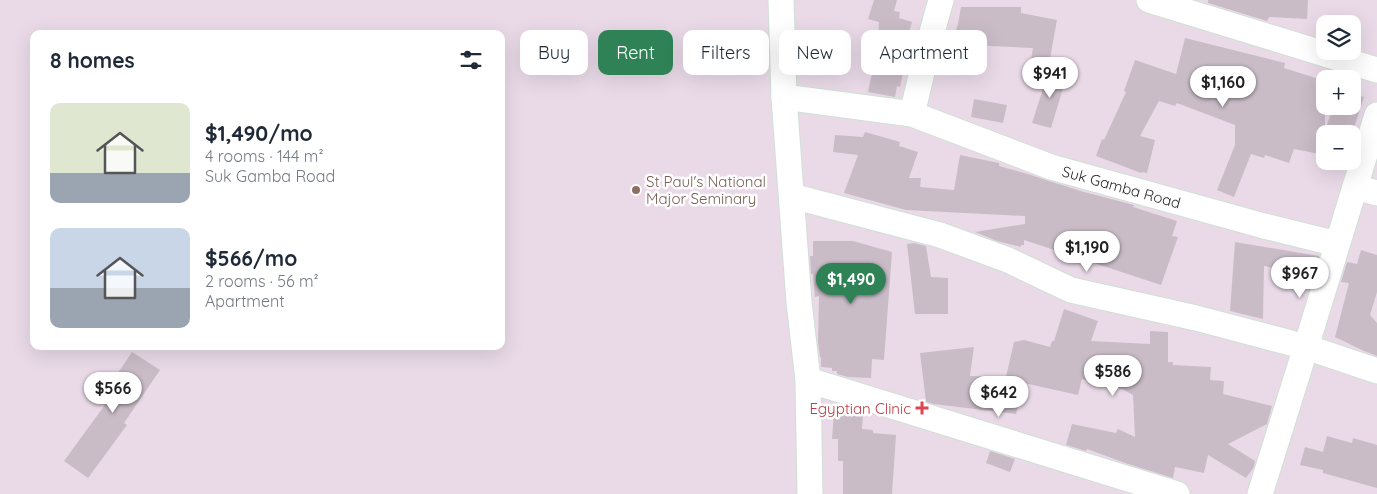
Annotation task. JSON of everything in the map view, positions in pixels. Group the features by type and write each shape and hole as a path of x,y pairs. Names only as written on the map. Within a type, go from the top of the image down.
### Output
{"street":[{"path":"781,0 784,97 799,302 808,380 810,494"},
{"path":"912,114 941,0"},
{"path":"1150,0 1377,70"},
{"name":"Suk Gamba Road","path":"784,97 912,114 1051,167 1264,226 1337,244"},
{"path":"1260,494 1337,244 1366,190 1377,115"},
{"path":"792,196 940,235 1008,260 1071,290 1196,318 1306,347 1377,371"},
{"path":"808,380 1177,494"}],"building":[{"path":"874,0 897,0 894,11 900,12 899,18 912,22 910,30 879,30 879,22 868,19"},
{"path":"1208,0 1308,0 1307,19 1269,17 1267,21 1208,3"},
{"path":"961,7 1021,7 1021,13 1057,20 1049,64 1031,60 1033,48 987,46 987,30 956,30"},
{"path":"1185,38 1285,63 1284,68 1316,78 1316,115 1325,115 1325,125 1316,125 1316,153 1294,149 1289,163 1265,155 1264,158 1251,154 1234,197 1217,190 1235,145 1235,125 1177,103 1175,106 1159,101 1140,136 1155,140 1147,173 1141,173 1096,156 1102,139 1104,140 1126,92 1124,91 1135,60 1176,74"},
{"path":"1049,70 1067,75 1051,128 1032,123"},
{"path":"872,75 903,75 900,87 897,86 895,97 868,92"},
{"path":"974,99 1007,105 1003,123 971,117"},
{"path":"1331,115 1358,115 1355,125 1327,125"},
{"path":"865,132 900,142 899,146 918,152 909,178 921,178 920,187 954,190 960,155 999,163 999,166 1134,205 1133,207 1177,221 1172,236 1178,237 1161,285 1024,240 1024,245 1021,245 1021,247 997,241 975,232 1025,224 1025,216 906,210 844,193 858,155 833,152 835,135 863,137"},
{"path":"813,241 853,241 892,252 884,360 872,359 871,378 848,377 837,374 837,371 832,371 832,368 821,367 818,342 819,296 815,297 813,274 811,274 810,256 813,256"},
{"path":"1235,242 1319,256 1313,276 1264,266 1263,319 1230,311"},
{"path":"914,243 926,246 931,277 948,278 948,314 915,314 907,244"},
{"path":"1361,250 1377,255 1377,292 1370,315 1377,323 1377,356 1335,337 1349,283 1341,282 1347,262 1357,264"},
{"path":"1064,309 1098,321 1091,341 1150,344 1150,331 1168,332 1168,362 1173,362 1173,365 1211,367 1210,380 1224,381 1223,394 1272,406 1267,424 1228,444 1255,461 1254,467 1246,478 1208,455 1204,473 1175,467 1173,478 1087,449 1086,451 1066,445 1072,424 1116,433 1118,429 1135,437 1133,395 1122,389 1082,379 1078,395 1024,383 1016,414 926,402 920,353 974,347 970,376 1006,377 1014,342 1024,340 1050,347 1052,341 1054,341"},
{"path":"132,352 160,370 124,423 127,425 88,478 64,461 110,398 104,394"},
{"path":"834,411 863,414 862,429 873,430 873,433 896,435 892,494 843,494 843,461 838,461 838,439 832,439"},
{"path":"1327,436 1352,443 1353,438 1377,445 1377,488 1323,473 1323,470 1300,465 1305,447 1323,452"},
{"path":"990,451 1015,459 1010,472 986,463"}],"place":[{"name":"St Paul's National Major Seminary","path":"636,190"},
{"name":"Egyptian Clinic","path":"922,408"}]}
